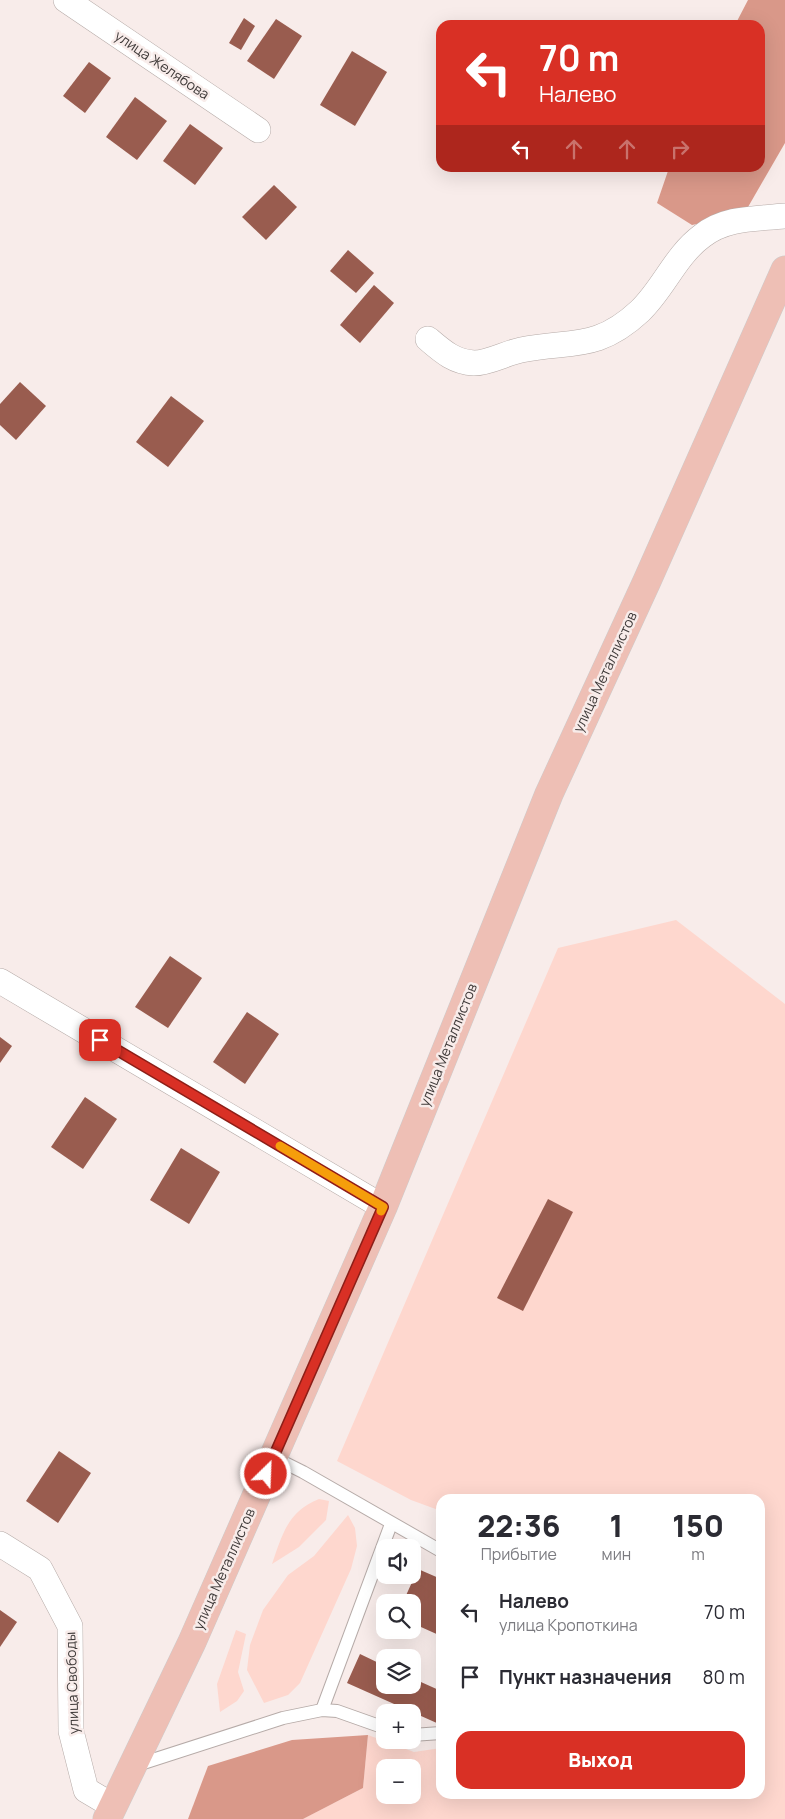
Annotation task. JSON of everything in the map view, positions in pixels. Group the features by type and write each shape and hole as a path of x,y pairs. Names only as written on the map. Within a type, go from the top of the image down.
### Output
{"main road":[{"name":"улица Металлистов","path":"110,1813 192,1642 383,1207 549,794 648,581 785,270"}],"street":[{"name":"улица Желябова","path":"66,0 258,130"},
{"path":"428,339 448,357 474,363 521,350 583,343 612,334 640,312 655,295 681,255 702,236 733,220 785,216"},
{"path":"0,981 383,1207"},
{"name":"улица Свободы","path":"0,1544 40,1568 70,1626 71,1731 86,1790 110,1813"}],"lane":[{"path":"273,1457 303,1472 436,1548"},
{"path":"322,1710 391,1524"},
{"path":"132,1767 283,1718 322,1710 337,1711 376,1725"},
{"path":"421,1734 436,1733"}],"shaded area":[{"path":"748,0 785,0 785,143 744,214 692,225 657,203 668,172 765,172 765,20 738,20"},
{"path":"676,920 785,1004 785,1819 303,1819 363,1788 368,1735 376,1738 376,1749 406,1749 414,1752 436,1749 436,1799 765,1799 765,1494 436,1494 436,1509 411,1500 337,1461 558,948"},
{"path":"319,1499 329,1501 326,1520 299,1547 272,1564 283,1534 293,1517 308,1504"},
{"path":"348,1515 355,1528 357,1546 351,1569 300,1683 288,1695 264,1703 247,1670 250,1645 263,1610 288,1575 314,1556"},
{"path":"236,1630 246,1634 238,1672 244,1691 237,1701 220,1712 217,1684"},
{"path":"368,1735 363,1788 303,1819 188,1819 208,1766 292,1740"}],"building":[{"path":"244,18 255,26 241,50 229,43"},
{"path":"276,19 302,36 274,79 247,61"},
{"path":"352,51 387,72 355,126 320,105"},
{"path":"89,62 111,78 85,113 63,96"},
{"path":"135,97 167,121 137,160 106,137"},
{"path":"190,124 223,148 195,185 163,161"},
{"path":"274,185 297,207 266,240 242,217"},
{"path":"348,250 374,273 356,293 330,271"},
{"path":"374,285 394,303 360,343 340,325"},
{"path":"20,382 46,406 16,440 0,425 0,404"},
{"path":"171,396 204,421 168,467 136,442"},
{"path":"170,956 202,978 168,1028 135,1007"},
{"path":"247,1012 279,1034 245,1084 213,1062"},
{"path":"0,1037 12,1046 0,1063"},
{"path":"85,1097 117,1119 83,1169 51,1147"},
{"path":"181,1148 220,1172 189,1224 150,1200"},
{"path":"548,1199 573,1212 523,1311 497,1298"},
{"path":"59,1451 91,1473 58,1523 26,1501"},
{"path":"421,1570 436,1577 436,1634 421,1627 421,1594 407,1594 411,1584 421,1584"},
{"path":"0,1610 17,1622 0,1647"},
{"path":"360,1654 376,1662 376,1694 421,1694 421,1682 436,1689 436,1723 421,1716 421,1704 394,1704 347,1683"}],"slow traffic":[{"path":"280,1146 383,1207 381,1211"}],"route":[{"path":"100,1040 383,1207 266,1474"}]}
